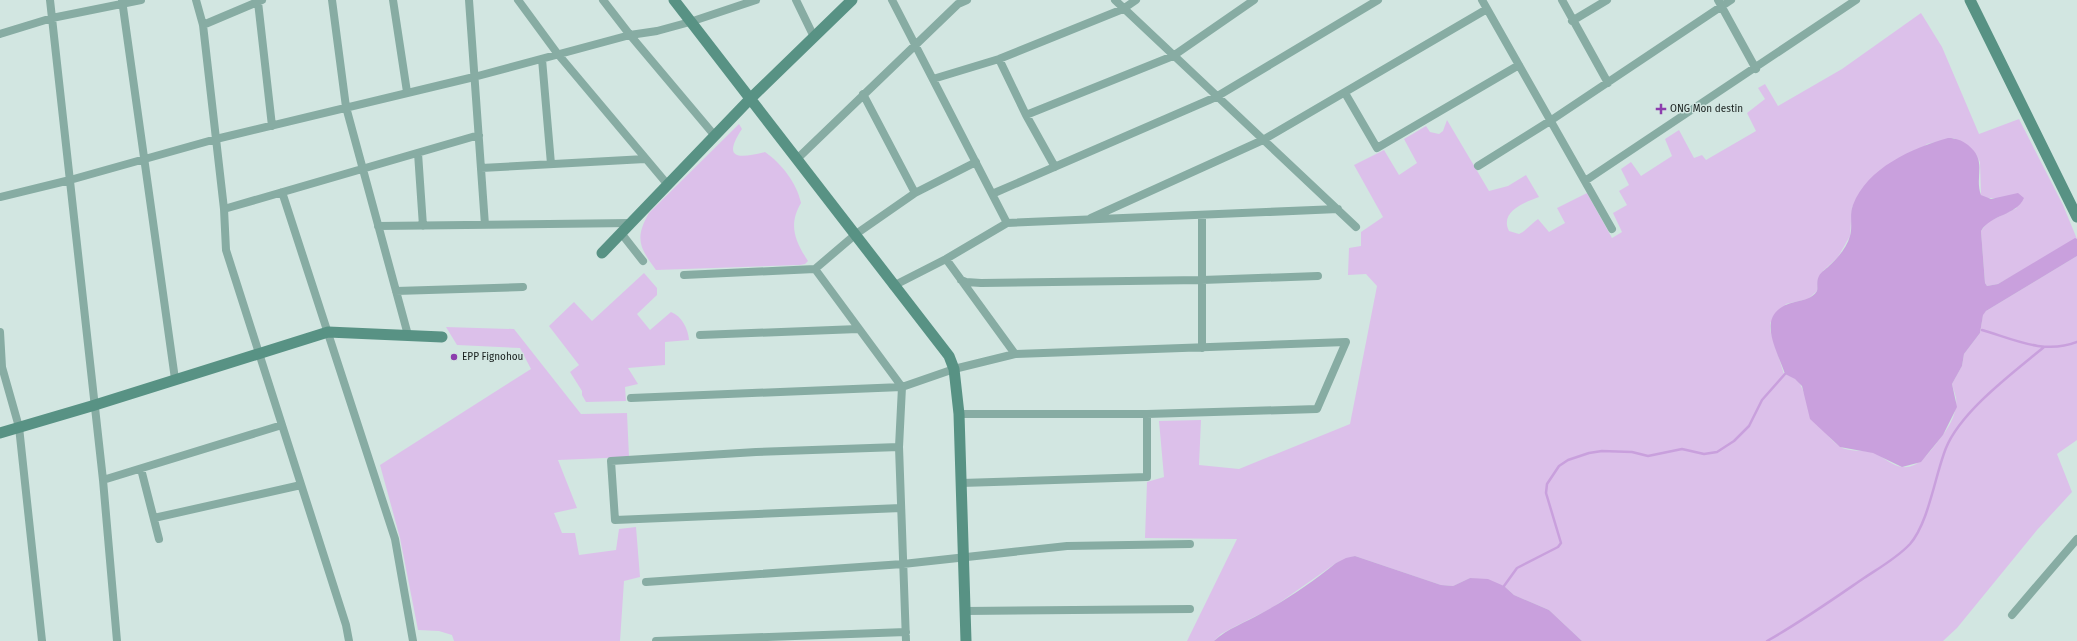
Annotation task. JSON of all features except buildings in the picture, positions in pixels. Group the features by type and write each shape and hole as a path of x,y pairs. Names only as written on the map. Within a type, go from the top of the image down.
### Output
{"street":[{"path":"50,0 103,480 117,641"},
{"path":"0,34 52,18 122,2 141,0"},
{"path":"196,0 203,24 224,209 226,250 346,625 349,641"},
{"path":"332,0 346,107 408,335"},
{"path":"393,0 407,92"},
{"path":"518,0 557,53 668,185"},
{"path":"603,0 630,35 715,136"},
{"path":"674,0 856,234 893,286 949,356 954,369 959,414 966,641"},
{"path":"0,197 70,180 216,139 474,77 542,59 557,53 630,35 657,31 690,22 740,3 756,0"},
{"path":"796,0 814,37"},
{"path":"602,253 750,99 852,0"},
{"path":"892,0 1007,223"},
{"path":"797,159 958,4 967,0"},
{"path":"1115,0 1216,97 1356,227"},
{"path":"932,79 998,58 1123,9 1136,0"},
{"path":"1026,116 1173,56 1254,0"},
{"path":"992,194 1216,97 1378,0"},
{"path":"1482,0 1612,229"},
{"path":"1562,0 1572,21 1608,83"},
{"path":"1572,21 1607,0"},
{"path":"1478,166 1608,83 1720,3 1731,0"},
{"path":"1585,181 1756,69 1856,0"},
{"path":"1970,0 2077,217"},
{"path":"203,24 260,1 272,126"},
{"path":"470,1 485,225"},
{"path":"122,2 175,379"},
{"path":"1720,3 1756,69"},
{"path":"1087,220 1263,140 1487,9"},
{"path":"998,58 1026,116 1055,167"},
{"path":"542,59 551,164"},
{"path":"1344,93 1377,148 1519,65"},
{"path":"863,94 915,193"},
{"path":"224,209 479,135"},
{"path":"418,153 423,226"},
{"path":"481,168 645,159"},
{"path":"684,275 814,269 856,234 915,193 976,162"},
{"path":"282,192 395,539 413,641"},
{"path":"893,286 946,259 1007,223 1338,210"},
{"path":"1202,215 1202,348"},
{"path":"378,226 631,223"},
{"path":"621,233 643,261"},
{"path":"946,259 1015,354"},
{"path":"814,269 902,387 899,447 906,641"},
{"path":"961,280 966,282 981,283 1202,280 1318,276"},
{"path":"396,291 523,287"},
{"path":"700,335 858,329"},
{"path":"0,332 2,368 19,427 42,641"},
{"path":"0,433 328,332 442,337"},
{"path":"631,398 902,387 954,369 1015,354 1346,342 1317,409 1147,414 959,414"},
{"path":"961,483 1148,477 1147,414"},
{"path":"103,480 282,425"},
{"path":"899,447 756,452 611,461 615,520 902,508"},
{"path":"141,469 160,539"},
{"path":"154,518 301,484"},
{"path":"2012,615 2077,540"},
{"path":"646,582 903,564 1067,546 1190,544"},
{"path":"964,611 1190,609"},
{"path":"656,641 906,632"}],"shaded area":[{"path":"1921,13 1942,47 1979,134 2019,119 2063,205 2077,239 1998,284 1987,286 1985,283 1981,231 1988,222 2017,208 1996,198 1985,198 1981,195 1980,162 1976,154 1954,138 1927,144 1852,207 1850,236 1838,257 1823,271 1818,279 1817,291 1808,299 1786,304 1770,323 1770,330 1784,374 1794,378 1800,384 1813,412 1829,437 1843,448 1875,453 1895,465 1908,467 1919,462 1928,454 1952,420 1956,398 1952,384 1962,366 1964,354 1980,333 1983,314 2077,256 2077,440 2057,454 2072,492 2037,530 1957,628 1943,641 1582,641 1549,610 1514,595 1504,586 1470,578 1453,586 1441,585 1355,556 1336,563 1272,608 1221,634 1214,641 1187,641 1237,539 1145,538 1147,482 1164,477 1159,421 1201,420 1199,465 1239,469 1350,424 1377,286 1366,274 1348,275 1349,248 1361,246 1361,232 1383,217 1354,165 1384,150 1399,175 1417,163 1404,139 1426,126 1430,132 1439,134 1443,131 1447,120 1489,191 1508,186 1526,175 1539,197 1515,208 1508,218 1507,224 1509,231 1519,234 1538,219 1549,232 1565,223 1557,208 1587,193 1612,238 1622,232 1613,213 1627,205 1619,191 1629,185 1621,169 1631,162 1641,176 1672,156 1665,139 1679,130 1694,158 1702,155 1706,160 1756,131 1747,113 1765,99 1758,88 1765,84 1778,106 1842,69"},
{"path":"739,124 742,129 733,146 733,151 741,156 765,152 788,174 796,188 801,203 795,219 795,233 800,247 808,261 805,264 800,265 656,270 643,249 640,237 644,222 649,213"},
{"path":"1948,138 1956,139 1965,143 1974,151 1979,163 1979,188 1981,195 1991,199 2018,193 2024,198 2020,204 2010,212 1991,221 1985,225 1981,231 1985,283 1987,286 1998,284 2075,238 2077,239 2077,256 1986,311 1983,315 1980,333 1964,354 1962,366 1952,384 1957,407 1943,435 1921,462 1902,467 1873,453 1840,447 1810,419 1802,386 1795,379 1785,374 1773,342 1771,322 1774,314 1782,307 1804,300 1815,294 1820,275 1842,252 1849,240 1853,205 1869,180 1892,161 1920,147"},
{"path":"644,273 657,288 657,295 637,314 650,330 671,312 675,314 684,323 689,340 665,342 665,365 628,368 638,384 625,387 626,401 586,402 582,395 582,391 570,372 579,365 549,326 574,302 592,321"},
{"path":"446,327 514,329 581,414 627,413 629,457 558,460 577,508 554,513 562,533 575,533 579,555 616,550 619,529 636,527 640,577 624,581 620,641 454,641 452,635 439,631 418,630 400,538 380,465 531,369 520,348 457,345"},
{"path":"1355,556 1441,585 1453,586 1470,578 1488,579 1504,586 1514,595 1549,610 1582,641 1214,641 1219,636 1256,617 1291,596 1336,563 1346,558"}],"waterway":[{"path":"1982,330 2017,341 2041,346 2065,346 2077,342"},
{"path":"1767,641 1804,619 1888,562 1910,544 1917,535 1922,524 1942,459 1953,434 1963,420 1989,393 2044,347"},
{"path":"1504,586 1517,568 1558,547 1561,543 1546,493 1547,484 1559,466 1568,460 1589,453 1602,451 1632,452 1648,456 1682,449 1704,454 1717,452 1734,441 1749,426 1762,400 1785,374"}],"place":[{"name":"ONG Mon destin","path":"1661,109"},
{"name":"EPP Fignohou","path":"454,357"}]}
